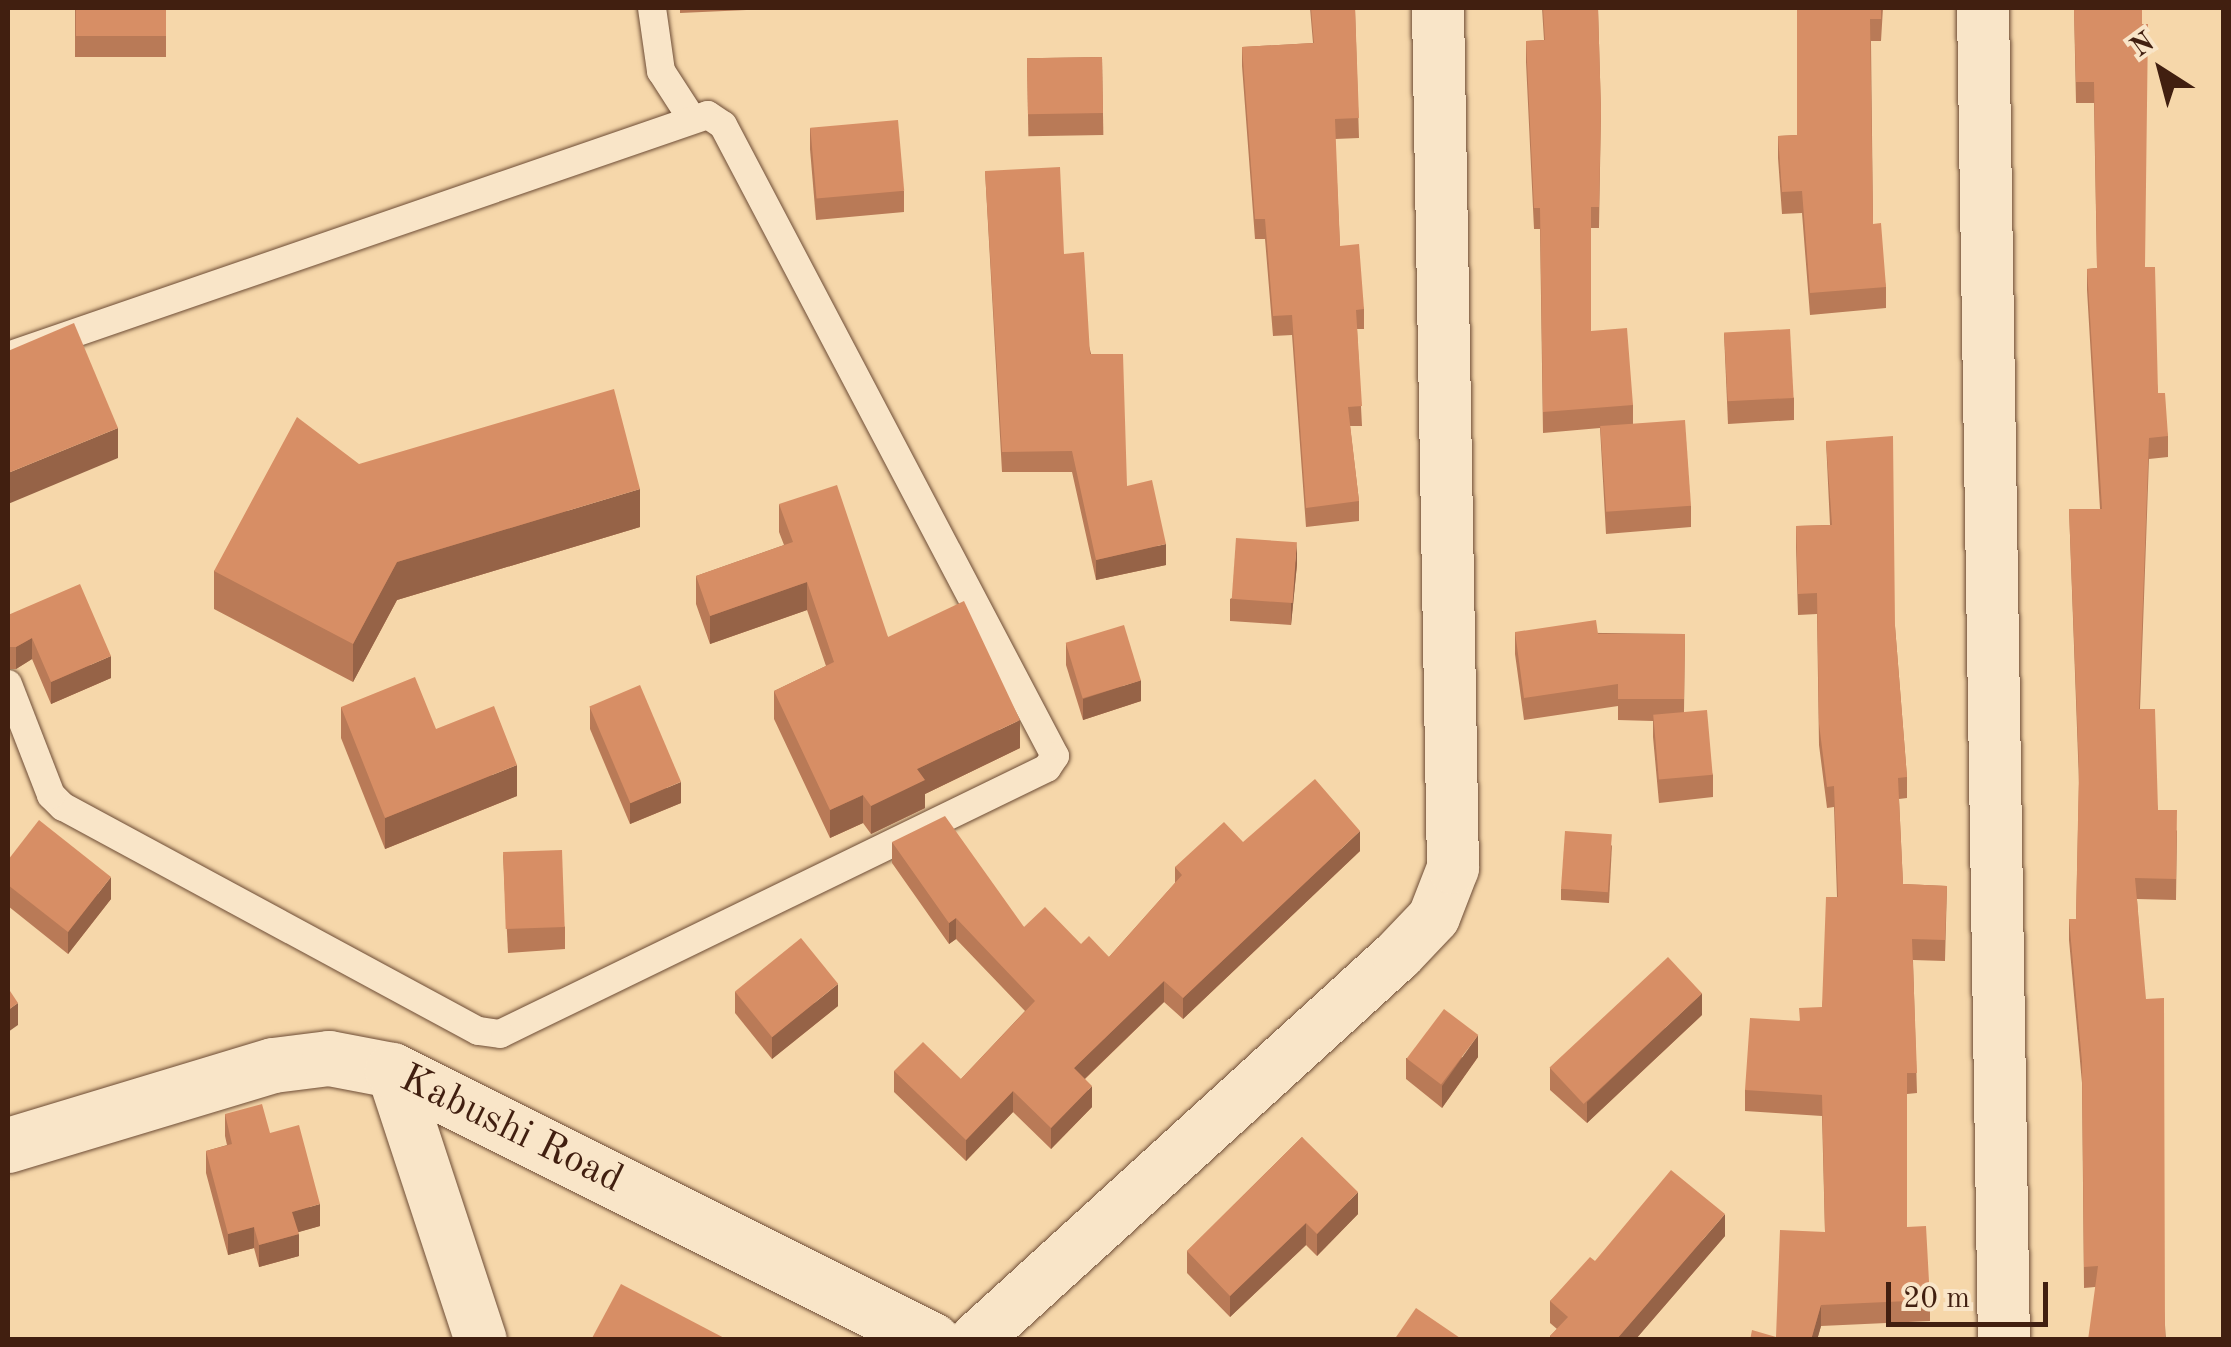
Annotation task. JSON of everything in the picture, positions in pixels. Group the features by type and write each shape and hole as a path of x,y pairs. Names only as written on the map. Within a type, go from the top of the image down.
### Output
{"main road":[{"name":"Kabushi Road","path":"8,1145 273,1065 328,1058 392,1070 932,1340"}],"street":[{"path":"975,1340 1398,955 1434,917 1453,868 1438,8"},
{"path":"1982,8 2004,1340"},
{"path":"392,1070 482,1340"}],"lane":[{"path":"652,8 662,71 690,116"},
{"path":"8,356 690,116 708,114 723,125 1055,756 1048,768 500,1034 478,1031 64,807 50,795 8,684"}],"building":[{"path":"76,8 166,8 166,36 76,36"},
{"path":"1311,8 1355,8 1359,118 1335,119 1340,246 1359,244 1364,309 1356,310 1362,406 1348,407 1359,501 1306,508 1292,315 1273,316 1265,219 1255,219 1242,47 1314,43"},
{"path":"1543,8 1598,8 1599,207 1591,207 1591,331 1627,328 1633,405 1543,412 1540,208 1534,208 1526,41 1545,40"},
{"path":"1797,8 1881,8 1881,19 1870,19 1873,224 1881,223 1886,287 1810,293 1802,191 1782,192 1778,136 1797,135"},
{"path":"2074,8 2142,8 2142,24 2148,24 2145,267 2155,267 2158,393 2165,393 2168,436 2149,438 2139,709 2155,709 2158,810 2177,810 2176,879 2135,878 2146,999 2164,998 2165,1340 2088,1340 2098,1266 2084,1267 2082,1062 2069,919 2076,919 2079,769 2069,509 2102,509 2087,269 2097,268 2094,82 2076,82"},
{"path":"1102,57 1103,113 1028,114 1027,58"},
{"path":"898,120 904,191 817,198 810,128"},
{"path":"1060,167 1064,254 1084,252 1090,354 1123,354 1127,486 1152,480 1166,544 1096,560 1072,451 1002,452 985,171"},
{"path":"74,323 118,428 8,473 8,351"},
{"path":"1790,329 1794,398 1728,401 1724,332"},
{"path":"614,389 640,489 397,562 353,644 214,571 297,417 359,464"},
{"path":"1685,420 1691,506 1606,512 1600,426"},
{"path":"1893,436 1895,626 1907,777 1898,778 1903,884 1947,886 1945,940 1912,939 1917,1073 1907,1073 1907,1227 1926,1226 1930,1300 1821,1305 1811,1340 1750,1340 1752,1330 1776,1337 1780,1230 1825,1232 1822,1095 1745,1090 1750,1018 1800,1021 1799,1008 1822,1007 1826,897 1838,897 1834,786 1827,787 1819,724 1817,593 1798,594 1796,526 1832,525 1826,441"},
{"path":"837,485 888,637 964,601 1020,720 917,769 925,780 871,806 863,795 830,810 774,691 834,662 807,582 710,616 696,576 793,542 779,504"},
{"path":"1236,538 1297,542 1293,603 1232,599"},
{"path":"80,584 111,656 51,682 32,638 8,647 8,615"},
{"path":"1596,620 1598,634 1685,634 1684,699 1618,699 1618,684 1524,698 1515,632"},
{"path":"1124,625 1141,680 1083,698 1066,643"},
{"path":"415,677 436,729 494,706 517,765 385,818 341,707"},
{"path":"640,685 681,782 630,803 589,706"},
{"path":"1707,710 1713,775 1659,779 1653,715"},
{"path":"1315,779 1360,831 1183,998 1164,981 1074,1068 1092,1086 1051,1128 1013,1091 966,1140 894,1071 923,1042 961,1079 1035,1001 956,918 949,923 892,842 945,816 1024,927 1045,907 1081,944 1089,936 1109,957 1182,875 1175,867 1224,822 1243,842"},
{"path":"39,820 111,877 68,932 8,885 8,860"},
{"path":"1565,831 1612,834 1608,892 1561,889"},
{"path":"562,850 565,927 506,929 503,852"},
{"path":"801,938 838,984 772,1037 735,991"},
{"path":"1668,957 1702,994 1584,1104 1550,1067"},
{"path":"8,988 18,1003 8,1010"},
{"path":"1444,1009 1478,1035 1441,1084 1407,1059"},
{"path":"262,1104 270,1133 299,1125 320,1204 292,1212 299,1234 259,1245 254,1227 228,1234 206,1151 232,1144 225,1114"},
{"path":"1302,1137 1358,1192 1317,1234 1306,1223 1230,1296 1187,1251"},
{"path":"1671,1170 1725,1214 1616,1340 1553,1340 1550,1336 1568,1317 1550,1301 1590,1257 1595,1261"},
{"path":"621,1284 728,1340 591,1340"},
{"path":"1416,1308 1463,1340 1394,1340"}]}
